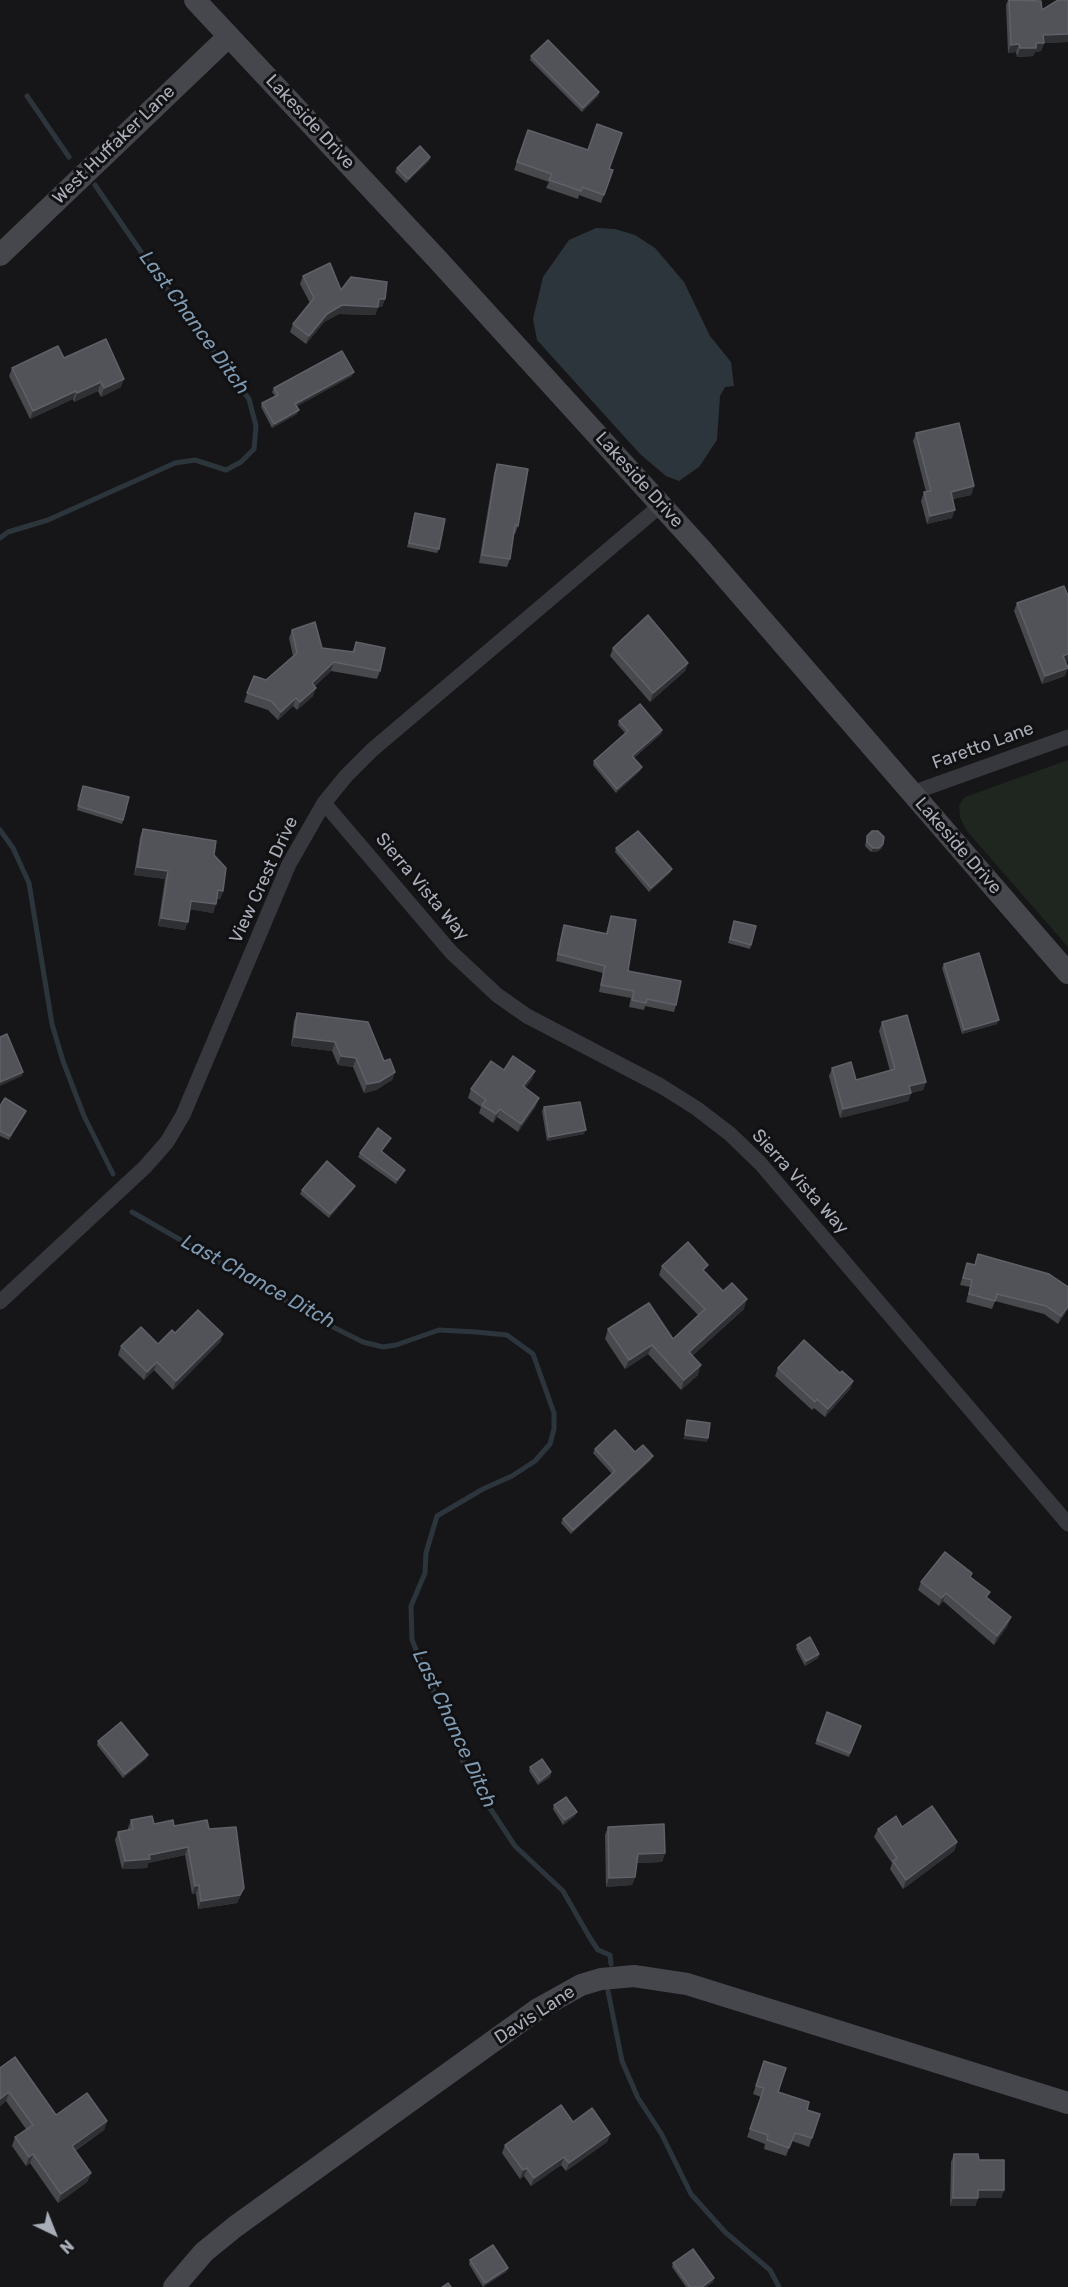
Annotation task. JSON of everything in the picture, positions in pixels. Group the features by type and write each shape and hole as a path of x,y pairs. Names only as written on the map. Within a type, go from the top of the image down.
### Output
{"street":[{"name":"Lakeside Drive","path":"195,0 661,505 1068,973"},
{"name":"West Huffaker Lane","path":"0,255 229,36"},
{"name":"View Crest Drive","path":"0,1302 145,1167 167,1142 183,1115 289,864 324,803 372,750 661,505"},
{"name":"Faretto Lane","path":"912,793 1068,737"},
{"name":"Sierra Vista Way","path":"324,803 451,952 497,995 527,1016 661,1086 696,1108 753,1156 1068,1524"},
{"name":"Davis Lane","path":"174,2287 204,2252 236,2226 538,2009 581,1985 601,1979 634,1976 687,1984 1068,2103"}],"shaded area":[{"path":"596,228 615,229 635,235 655,248 684,282 710,336 731,362 734,386 725,387 720,396 717,440 699,467 679,481 666,476 640,454 537,340 533,319 543,277 569,240"},
{"path":"1068,760 1068,947 966,830 960,817 959,805 965,797"}],"building":[{"path":"1009,0 1041,1 1042,10 1058,0 1068,0 1068,34 1043,35 1044,43 1036,43 1036,48 1020,48 1019,44 1011,45"},
{"path":"548,40 599,92 583,108 531,56"},
{"path":"597,124 622,133 609,169 613,170 604,195 582,187 581,191 549,180 552,174 517,162 528,130 588,150"},
{"path":"420,146 430,157 408,179 397,168"},
{"path":"330,263 341,290 351,277 387,282 385,299 379,299 378,307 342,305 327,314 309,336 293,324 314,298 303,276"},
{"path":"106,339 124,379 104,388 101,382 33,411 12,368 58,346 64,358"},
{"path":"342,351 354,372 295,404 299,410 274,424 262,403 278,395 274,388"},
{"path":"959,423 974,486 951,492 955,510 930,516 924,492 931,491 916,433"},
{"path":"497,464 528,469 510,559 482,555"},
{"path":"415,513 445,519 439,549 409,543"},
{"path":"1064,586 1068,596 1068,654 1063,656 1068,668 1045,676 1017,603"},
{"path":"648,615 688,663 653,693 613,648"},
{"path":"315,622 322,648 354,652 356,642 385,648 380,671 334,662 312,683 316,688 300,702 296,698 281,712 271,701 247,693 254,676 266,680 297,653 292,630"},
{"path":"640,704 662,730 632,756 642,767 617,789 594,761 628,731 619,721"},
{"path":"83,786 129,797 123,820 78,806"},
{"path":"143,829 216,841 214,855 226,868 223,891 218,890 216,904 191,901 188,922 161,918 168,871 137,867"},
{"path":"638,831 672,869 651,888 616,848"},
{"path":"872,831 878,831 884,837 883,844 879,848 873,848 867,842 867,836"},
{"path":"611,916 636,920 628,971 681,981 676,1005 647,999 646,1003 632,1000 634,991 601,985 605,966 558,954 564,925 607,934"},
{"path":"734,921 756,926 751,945 730,939"},
{"path":"979,953 999,1020 964,1030 944,964"},
{"path":"297,1013 368,1022 384,1061 390,1059 395,1072 379,1082 367,1084 356,1058 341,1056 335,1042 294,1037"},
{"path":"907,1015 926,1082 909,1086 911,1093 843,1109 832,1068 851,1062 856,1080 895,1069 882,1022"},
{"path":"7,1034 23,1072 0,1082 0,1037"},
{"path":"513,1056 535,1071 523,1086 539,1098 521,1124 500,1109 496,1114 482,1105 486,1100 471,1089 491,1061 504,1070"},
{"path":"5,1098 26,1111 10,1136 0,1131 0,1106"},
{"path":"580,1102 586,1130 549,1137 544,1107"},
{"path":"378,1128 391,1138 381,1151 405,1170 397,1180 360,1153"},
{"path":"327,1161 355,1186 330,1214 302,1190"},
{"path":"688,1242 708,1265 703,1270 723,1291 732,1283 747,1299 689,1352 701,1365 684,1380 652,1345 629,1360 608,1329 649,1303 673,1339 705,1309 662,1266"},
{"path":"978,1254 1049,1274 1068,1287 1068,1306 1061,1316 1046,1306 997,1294 995,1301 969,1294 972,1280 963,1278 967,1263 975,1265"},
{"path":"198,1310 223,1334 176,1381 157,1362 147,1372 121,1346 141,1327 158,1344 172,1330 175,1333"},
{"path":"804,1340 840,1373 842,1371 853,1381 828,1409 817,1399 815,1402 778,1368"},
{"path":"687,1420 710,1423 708,1438 685,1435"},
{"path":"615,1430 635,1452 643,1445 653,1456 573,1530 563,1519 615,1471 595,1449"},
{"path":"945,1552 972,1573 970,1577 990,1592 986,1597 1011,1617 997,1636 946,1593 942,1598 921,1582"},
{"path":"810,1637 819,1654 806,1661 797,1645"},
{"path":"827,1712 861,1726 850,1753 817,1740"},
{"path":"121,1722 148,1755 125,1774 98,1741"},
{"path":"542,1759 551,1772 540,1781 530,1767"},
{"path":"566,1797 577,1812 565,1820 554,1805"},
{"path":"932,1806 957,1842 906,1880 893,1861 897,1858 878,1829 896,1816 902,1827"},
{"path":"152,1816 154,1824 173,1820 174,1826 207,1820 209,1829 236,1827 244,1888 240,1895 201,1901 199,1885 195,1886 188,1847 149,1855 150,1859 125,1861 118,1832 133,1829 131,1820"},
{"path":"664,1824 665,1853 638,1854 635,1877 609,1878 608,1827"},
{"path":"15,2057 56,2115 87,2093 107,2121 72,2146 91,2173 61,2194 33,2154 29,2157 15,2137 33,2125 9,2092 0,2099 0,2068"},
{"path":"764,2061 786,2068 778,2092 809,2102 807,2110 820,2114 812,2138 795,2133 789,2148 767,2140 768,2135 750,2129 764,2088 756,2086"},
{"path":"561,2105 573,2122 592,2108 610,2134 569,2163 564,2157 534,2178 527,2168 523,2170 505,2145"},
{"path":"954,2154 978,2154 979,2160 1004,2160 1004,2190 978,2190 978,2198 953,2198"},
{"path":"493,2245 508,2268 485,2283 470,2260"},
{"path":"693,2249 714,2278 702,2287 690,2287 673,2263"}],"waterway":[{"name":"Last Chance Ditch","path":"27,96 69,157"},
{"name":"Last Chance Ditch","path":"0,538 8,532 48,520 175,463 195,460 226,470 241,462 254,449 256,426 249,399 159,278 95,185"},
{"name":"Last Chance Ditch","path":"0,830 13,848 29,883 52,1024 63,1061 84,1116 113,1174"},
{"name":"Last Chance Ditch","path":"132,1212 325,1323 363,1342 383,1347 396,1345 439,1330 476,1332 507,1335 533,1354 554,1413 554,1429 550,1444 535,1461 512,1476 483,1489 437,1516 426,1553 425,1573 411,1606 412,1640 464,1764 478,1790 515,1846 563,1891 598,1950 610,1955 611,1964"},
{"name":"Last Chance Ditch","path":"608,1991 622,2061 638,2098 661,2133 691,2194 725,2232 770,2270 779,2287"}]}
